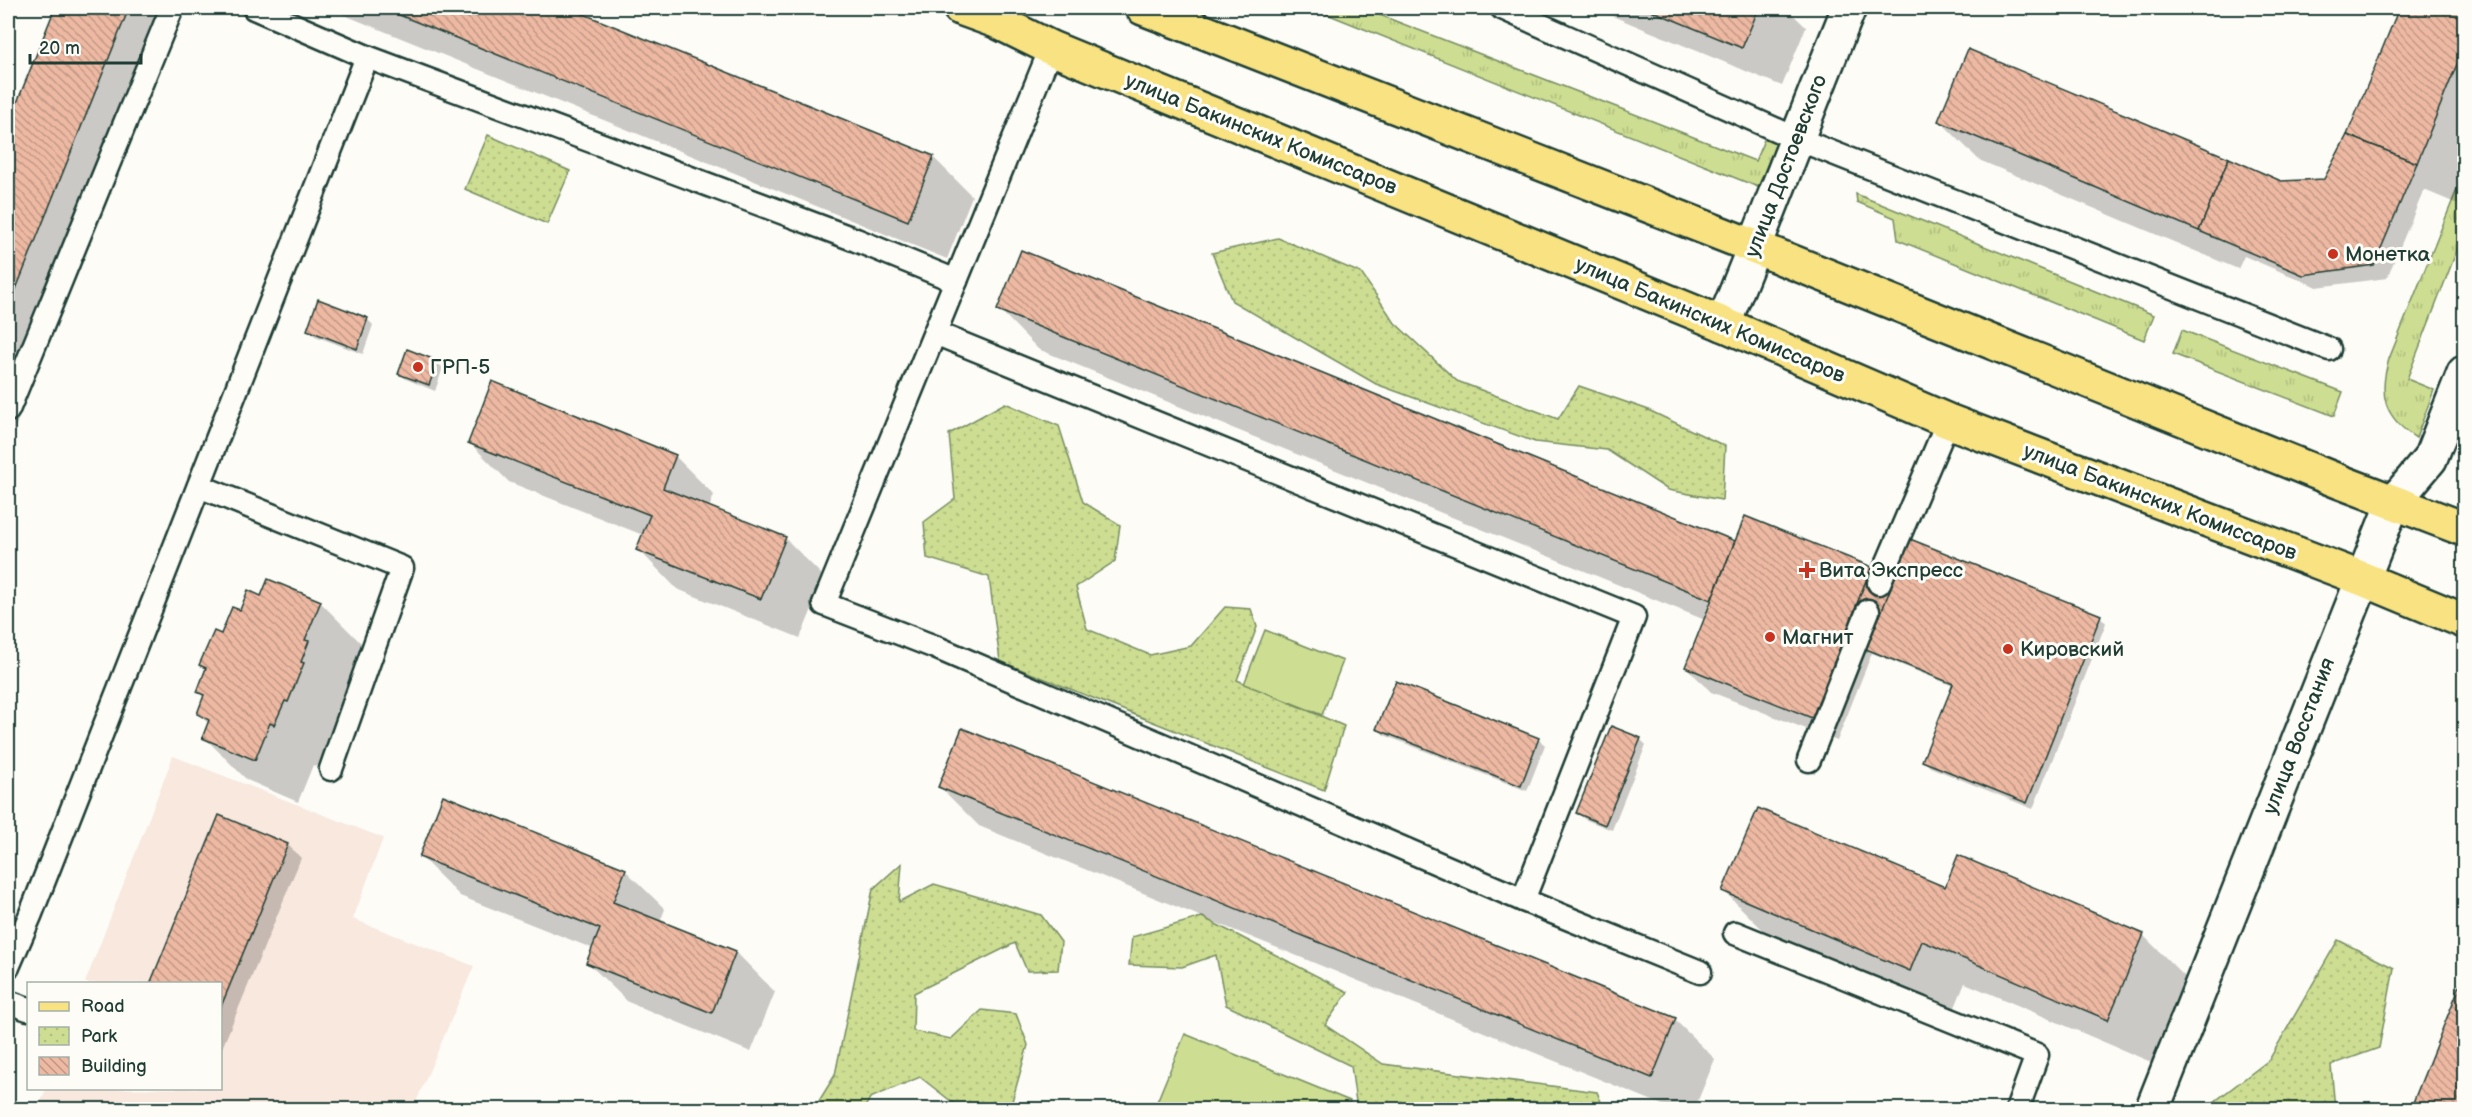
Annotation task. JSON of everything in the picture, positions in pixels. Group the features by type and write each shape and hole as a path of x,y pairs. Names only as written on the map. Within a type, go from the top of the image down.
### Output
{"main road":[{"name":"улица Бакинских Комиссаров","path":"960,8 996,21 1051,48 1723,324 1948,421 2363,579 2464,621"},
{"path":"1143,8 1755,247 2393,503 2464,529"}],"street":[{"name":"улица Достоевского","path":"1723,324 1774,201 1796,138 1849,8"},
{"name":"улица Восстания","path":"2152,1110 2393,503 2430,459 2464,373"}],"lane":[{"path":"8,410 172,8"},
{"path":"254,8 367,57 855,240 956,281"},
{"path":"1502,8 1796,138 2329,349"},
{"path":"1051,48 824,604 935,647 1522,900 1700,972"},
{"path":"8,967 367,57"},
{"path":"935,333 1634,617 1522,900"},
{"path":"1879,583 1948,421"},
{"path":"199,486 402,568 331,769"},
{"path":"1809,760 1868,611"},
{"path":"1734,933 2037,1055 2017,1110"},
{"path":"8,1002 27,1009"}],"shaded area":[{"path":"173,756 383,838 353,919 474,966 413,1109 38,1110 46,1090 222,1090 222,982 85,982"}],"green space":[{"path":"1312,8 1362,8 1755,161 1767,133 1779,137 1758,187"},
{"path":"488,135 570,171 547,224 465,189"},
{"path":"2464,172 2464,232 2407,379 2434,390 2416,438 2405,430 2390,413 2384,394 2386,372 2389,359"},
{"path":"1856,194 2154,315 2144,340 1898,240 1895,218 1857,202"},
{"path":"1278,238 1361,273 1395,323 1457,381 1558,419 1579,386 1646,409 1725,446 1722,500 1668,490 1607,450 1535,442 1376,384 1232,301 1212,253"},
{"path":"2182,330 2343,392 2334,416 2173,354"},
{"path":"1005,403 1059,426 1083,502 1120,525 1115,561 1076,587 1087,629 1150,655 1191,646 1225,607 1251,609 1257,627 1237,680 1344,726 1324,790 1000,661 989,577 927,558 924,522 955,499 949,434"},
{"path":"1265,630 1343,661 1322,715 1244,684"},
{"path":"902,863 899,902 934,884 1041,915 1061,942 1058,970 1027,971 1015,943 914,993 913,1031 951,1039 982,1010 1016,1014 1028,1045 1011,1105 996,1109 961,1109 920,1077 870,1098 864,1109 814,1109 835,1075 873,889"},
{"path":"1202,917 1348,992 1325,1025 1383,1064 1597,1092 1604,1109 1357,1109 1351,1066 1226,1005 1216,955 1182,967 1129,965 1132,937"},
{"path":"2338,940 2394,968 2379,1048 2331,1065 2335,1109 2215,1109 2210,1105 2269,1060"},
{"path":"1185,1034 1350,1101 1347,1109 1154,1109"}],"building":[{"path":"55,8 129,8 8,309 8,125"},
{"path":"382,8 569,8 934,156 908,221"},
{"path":"1645,8 1759,8 1742,48"},
{"path":"2399,8 2464,8 2464,47 2417,163 2347,135"},
{"path":"1968,49 2229,158 2199,231 1938,121"},
{"path":"2347,135 2417,163 2374,265 2303,275 2199,231 2229,158 2281,181 2324,179"},
{"path":"1021,250 1735,541 1711,600 997,310"},
{"path":"318,299 368,318 357,349 307,330"},
{"name":"ГРП-5","path":"407,349 438,361 429,385 398,374"},
{"path":"492,381 676,455 663,488 786,537 761,599 636,550 650,515 468,443"},
{"name":"Магнит","path":"1745,516 1872,567 1812,718 1685,667"},
{"path":"1910,539 2101,615 2027,803 1922,761 1953,684 1866,649"},
{"path":"1867,578 1891,587 1880,616 1856,606"},
{"path":"268,579 321,601 305,640 309,641 301,662 304,663 288,702 285,701 274,725 270,723 255,760 202,738 209,720 197,714 204,695 197,692 206,668 199,665 214,631 221,634 232,607 240,610 248,590 261,596"},
{"path":"1396,681 1539,738 1521,786 1376,729"},
{"path":"1611,726 1641,738 1605,825 1576,813"},
{"path":"962,728 1676,1018 1652,1078 938,787"},
{"path":"443,795 626,869 613,902 736,951 712,1013 586,963 600,929 419,857"},
{"path":"1758,808 1945,887 1958,855 2144,934 2108,1020 1922,941 1910,971 1722,891"},
{"path":"219,815 288,844 222,1004 222,982 151,982"},
{"path":"2464,975 2464,1110 2410,1110"}],"place":[{"name":"Монетка","path":"2333,254"},
{"name":"ГРП-5","path":"418,367"},
{"name":"Вита Экспресс","path":"1807,570"},
{"name":"Магнит","path":"1770,637"},
{"name":"Кировский","path":"2008,649"}]}
